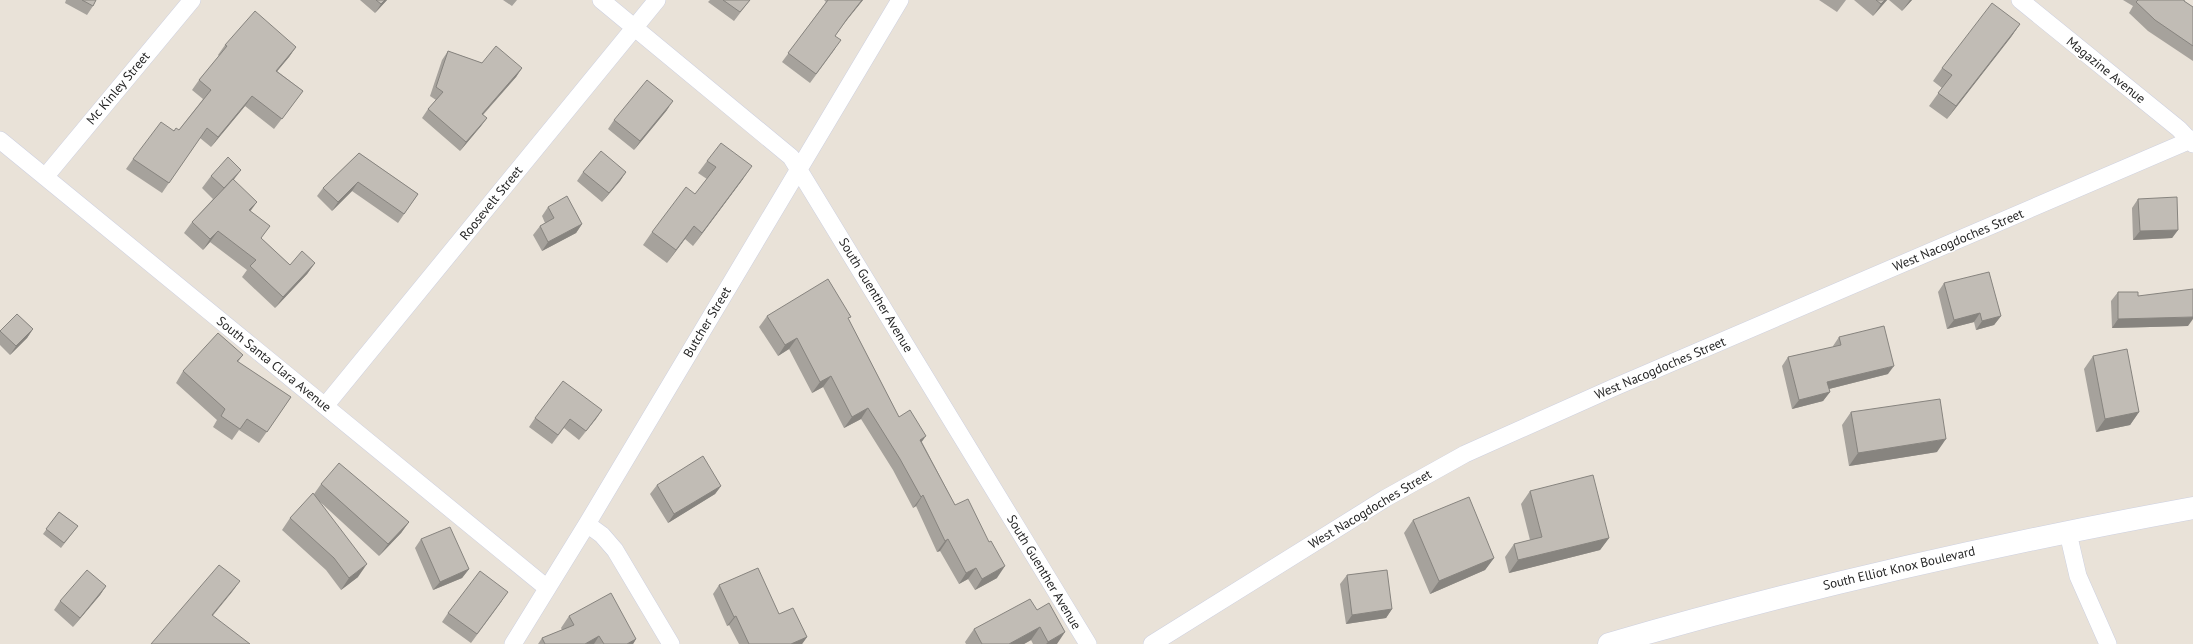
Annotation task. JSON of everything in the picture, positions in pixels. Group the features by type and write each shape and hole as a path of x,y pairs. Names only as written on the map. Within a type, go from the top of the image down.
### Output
{"main road":[{"name":"South Elliot Knox Boulevard","path":"1609,644 1798,592 1928,560 2193,508"}],"street":[{"name":"Mc Kinley Street","path":"45,177 192,0"},
{"name":"South Guenther Avenue","path":"601,0 781,148 799,169 1088,644"},
{"name":"Roosevelt Street","path":"325,406 657,0"},
{"name":"Butcher Street","path":"513,644 587,524 900,0"},
{"name":"Magazine Avenue","path":"2020,0 2179,128 2192,141"},
{"name":"South Santa Clara Avenue","path":"0,140 547,588"},
{"name":"West Nacogdoches Street","path":"1152,644 1386,498 1465,454 1615,387 2192,141"},
{"path":"587,524 602,535 614,550 671,644"},
{"path":"2068,533 2078,576 2108,644"}],"building":[{"path":"82,0 96,0 93,6"},
{"path":"376,0 385,0 381,4"},
{"path":"723,0 750,0 740,12"},
{"path":"828,0 862,0 835,36 841,40 816,74 788,53"},
{"path":"1876,0 1885,0 1881,4"},
{"path":"2138,0 2184,0 2193,7 2193,46 2155,20 2136,2"},
{"path":"1992,3 2020,24 1956,106 1938,93 1952,75 1942,68"},
{"path":"255,11 296,47 276,71 303,91 282,119 252,96 218,137 207,128 169,183 133,159 161,122 174,131 176,128 179,130 211,90 199,80 227,46 225,45"},
{"path":"496,46 522,68 482,114 487,118 466,142 428,109 443,92 436,87 448,51 482,63"},
{"path":"647,80 673,101 640,141 614,120"},
{"path":"721,143 752,166 702,233 694,226 676,250 652,232 686,187 695,194 716,167 707,161"},
{"path":"601,151 626,172 609,193 583,172"},
{"path":"359,153 418,194 404,214 358,182 338,202 323,188"},
{"path":"228,157 241,170 224,188 211,176"},
{"path":"233,179 257,202 249,210 270,226 261,238 290,265 302,251 315,263 283,297 250,266 256,260 218,231 210,239 192,222"},
{"path":"567,196 582,224 548,242 540,226 554,218 548,207"},
{"path":"2177,197 2178,230 2140,231 2138,199"},
{"path":"1989,272 2001,316 1982,321 1980,313 1954,320 1944,283"},
{"path":"828,279 851,317 848,318 899,417 910,410 926,436 920,440 955,505 968,499 989,542 991,541 1005,566 982,579 976,568 966,573 948,539 945,541 923,495 921,497 900,459 868,408 852,417 831,376 820,382 797,338 785,345 767,316"},
{"path":"2193,289 2193,317 2118,319 2118,292 2138,292 2138,296"},
{"path":"17,314 33,329 16,346 0,331"},
{"path":"1884,326 1894,366 1827,382 1830,392 1799,400 1788,357 1841,345 1839,337"},
{"path":"218,333 243,355 237,361 291,397 267,432 247,419 240,429 221,416 225,409 183,371"},
{"path":"2127,349 2139,412 2105,419 2093,356"},
{"path":"563,381 602,410 586,431 570,419 558,435 535,418"},
{"path":"1940,399 1946,439 1858,453 1851,412"},
{"path":"703,456 721,486 674,514 657,485"},
{"path":"339,463 409,522 388,544 321,484"},
{"path":"1593,475 1609,538 1518,560 1514,544 1542,537 1530,491"},
{"path":"313,493 367,564 349,578 334,558 290,518"},
{"path":"1469,497 1494,558 1439,581 1413,520"},
{"path":"59,512 78,526 64,543 46,529"},
{"path":"450,527 469,569 440,582 421,539"},
{"path":"219,565 240,581 212,615 250,644 151,644"},
{"path":"758,568 779,614 793,608 807,637 791,644 749,644 719,585"},
{"path":"87,570 106,586 80,618 60,601"},
{"path":"1387,570 1392,609 1352,615 1347,575"},
{"path":"480,571 508,592 477,634 448,613"},
{"path":"611,593 636,639 627,644 604,644 599,636 585,644 545,644 542,638 574,625 569,616"},
{"path":"1030,599 1037,610 1049,603 1065,632 1048,642 1040,627 1009,644 982,644 974,629"}]}
